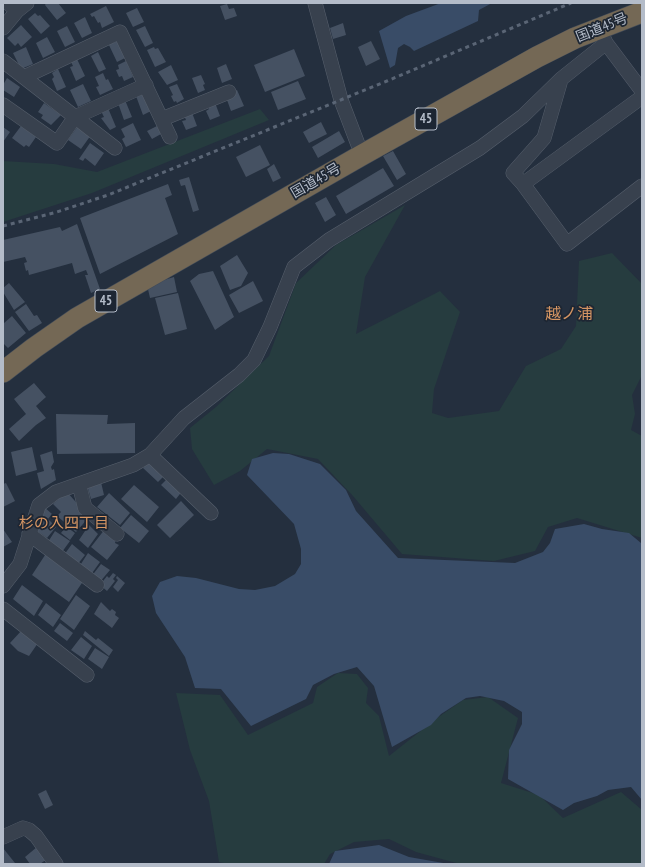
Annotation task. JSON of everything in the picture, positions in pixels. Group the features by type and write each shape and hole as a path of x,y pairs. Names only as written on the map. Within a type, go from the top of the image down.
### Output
{"highway":[{"name":"国道45号","path":"3,372 77,318 362,155 537,57 603,35 642,12"}],"street":[{"path":"315,3 341,100 362,155"},
{"path":"3,28 17,6"},
{"path":"24,77 120,32 170,137"},
{"path":"3,586 20,564 39,505 56,492 133,465 150,455 184,418 239,375 254,360 270,327 294,267 329,240 480,148 523,116 603,35 642,91"},
{"path":"3,61 115,148"},
{"path":"561,79 544,138 513,173 523,184 567,244 642,186"},
{"path":"3,106 57,143 75,117 146,85"},
{"path":"162,119 229,92"},
{"path":"523,184 642,97"},
{"path":"150,455 211,513"},
{"path":"79,484 86,508 117,534"},
{"path":"29,534 97,585"},
{"path":"3,609 87,675"},
{"path":"3,837 23,828 29,830 36,836 56,864"}],"green space":[{"path":"260,109 269,120 92,193 3,222 3,161 54,164 97,172"},
{"path":"405,205 365,277 356,334 440,291 460,312 434,389 432,413 448,418 499,411 526,366 561,349 576,326 579,261 612,253 642,284 642,375 632,395 635,414 631,430 642,436 642,538 577,518 548,527 535,551 494,561 402,554 353,496 318,459 267,449 240,471 214,485 192,449 190,428 216,407 269,356 296,283 336,245"},
{"path":"338,673 357,674 368,688 366,703 379,716 389,756 437,718 463,700 488,697 518,718 501,783 539,795 563,818 621,792 642,810 642,864 460,864 416,852 389,839 354,842 330,854 324,864 229,864 219,862 209,801 190,750 176,693 220,695 248,735 313,703 317,687"}],"water":[{"path":"441,3 492,3 479,10 478,21 414,51 404,44 398,48 395,65 390,68 379,31 406,16"},
{"path":"273,453 289,454 320,464 346,490 356,511 398,558 515,563 543,552 550,543 555,529 584,524 602,529 629,533 641,543 642,800 631,787 608,790 597,796 574,803 563,810 508,779 509,750 522,724 522,712 504,701 480,696 466,698 441,714 431,725 392,747 374,686 357,667 334,674 313,685 306,699 251,726 221,689 195,688 185,657 156,613 152,596 160,582 177,576 196,578 239,589 255,590 275,586 295,574 301,564 301,549 294,524 247,475 252,459"},
{"path":"379,845 409,857 449,864 329,864 335,851"}],"building":[{"path":"46,3 58,3 66,13 57,20 45,5"},
{"path":"227,4 229,9 234,8 237,16 225,20 220,6"},
{"path":"106,6 114,22 102,28 100,22 98,23 94,16 92,17 90,14"},
{"path":"137,8 144,22 133,27 126,13"},
{"path":"35,13 38,16 40,15 50,26 41,34 28,19"},
{"path":"85,17 92,33 82,38 74,23"},
{"path":"343,23 346,35 333,39 330,28"},
{"path":"21,25 32,37 21,47 18,43 15,46 7,38"},
{"path":"67,26 75,42 65,47 57,31"},
{"path":"145,26 153,43 145,47 136,30"},
{"path":"47,37 55,52 43,58 36,43"},
{"path":"113,40 114,43 117,41 125,58 117,62 108,43"},
{"path":"371,41 380,59 366,66 358,47"},
{"path":"26,47 33,64 21,69 13,53"},
{"path":"154,47 155,49 158,48 166,62 155,67 147,50"},
{"path":"294,49 305,76 265,92 254,65"},
{"path":"98,52 106,69 99,72 91,56"},
{"path":"77,59 85,76 76,81 70,67 73,66 71,62"},
{"path":"126,61 133,77 124,81 122,76 119,77 116,70 119,69 118,65"},
{"path":"226,64 232,79 222,83 217,68"},
{"path":"171,65 178,80 167,85 158,72"},
{"path":"58,69 66,87 57,91 52,79 54,77 52,73"},
{"path":"103,73 113,89 100,95 96,87 99,86 95,77"},
{"path":"201,75 205,84 203,85 205,90 198,93 192,78"},
{"path":"7,78 20,87 14,97 3,90 3,85"},
{"path":"298,81 306,99 278,110 271,92"},
{"path":"83,84 91,101 78,107 70,90"},
{"path":"177,84 184,99 177,103 176,101 174,102 171,96 173,95 169,87"},
{"path":"237,90 244,106 231,111 227,100 228,94"},
{"path":"143,93 151,111 143,115 136,96"},
{"path":"125,100 132,117 124,120 118,103"},
{"path":"214,100 220,116 210,120 206,111 209,109 207,102"},
{"path":"44,103 61,115 51,125 41,118 43,115 38,112"},
{"path":"108,108 116,127 110,130 101,118 104,117 101,111"},
{"path":"191,110 197,126 186,130 182,121 186,120 183,113"},
{"path":"321,122 327,134 309,143 303,132"},
{"path":"133,123 141,140 126,147 122,139 125,137 121,129"},
{"path":"21,126 36,137 29,147 26,145 24,147 12,138"},
{"path":"78,126 91,135 81,149 68,140"},
{"path":"157,126 161,134 152,139 147,131"},
{"path":"3,127 10,132 3,142"},
{"path":"339,131 345,142 318,158 312,147"},
{"path":"90,143 104,153 95,166 85,158 83,161 79,159"},
{"path":"260,145 270,165 246,177 236,157"},
{"path":"393,151 406,174 397,180 383,156"},
{"path":"274,164 281,178 273,182 267,169"},
{"path":"383,168 394,186 346,214 336,196"},
{"path":"189,177 199,210 193,212 185,185 181,186 179,180"},
{"path":"168,184 172,195 165,198 178,234 100,274 80,218"},
{"path":"326,197 336,215 325,222 315,203"},
{"path":"77,224 100,289 91,293 85,275 88,275 86,270 75,274 72,263 29,275 28,270 26,271 24,263 27,262 25,257 3,262 3,240 60,227 62,231"},
{"path":"237,255 248,273 241,286 230,290 220,266"},
{"path":"213,271 234,317 215,330 190,281 199,274"},
{"path":"174,277 177,292 150,298 147,285"},
{"path":"253,281 263,301 239,313 229,295"},
{"path":"9,283 25,302 14,310 3,292 3,288"},
{"path":"178,293 187,329 165,335 155,298"},
{"path":"26,304 34,316 37,315 42,323 29,331 15,312"},
{"path":"12,316 26,333 8,348 3,343 3,324"},
{"path":"34,383 46,397 36,406 46,418 19,441 9,429 26,414 14,399"},
{"path":"56,414 108,415 107,424 135,423 135,453 57,454"},
{"path":"32,447 37,470 16,476 11,452"},
{"path":"52,451 54,462 51,467 52,470 54,469 56,480 41,489 37,473 44,471 40,455"},
{"path":"151,461 166,474 158,482 143,468"},
{"path":"169,477 183,490 176,499 161,485"},
{"path":"101,482 104,495 91,499 87,485"},
{"path":"6,483 15,501 3,507 3,484"},
{"path":"134,485 159,507 147,522 121,499"},
{"path":"67,492 89,517 76,532 57,516 61,512 53,504"},
{"path":"109,493 130,513 120,525 97,507"},
{"path":"181,501 194,515 170,538 157,525"},
{"path":"43,506 52,514 48,519 56,527 47,538 33,528"},
{"path":"131,515 149,531 139,543 120,528"},
{"path":"89,525 98,534 88,548 79,540"},
{"path":"68,528 75,533 70,540 61,533 64,529"},
{"path":"3,529 12,542 3,547"},
{"path":"105,529 116,539 115,543 119,545 107,560 91,547"},
{"path":"55,531 70,541 62,552 48,542"},
{"path":"72,544 85,555 77,565 64,555"},
{"path":"47,552 84,580 69,602 32,575"},
{"path":"88,553 100,562 90,576 79,567"},
{"path":"101,564 110,570 99,583 91,577"},
{"path":"113,573 116,575 113,579 115,581 107,591 100,585 107,576 109,578"},
{"path":"117,576 125,583 118,592 113,587 118,580 116,578"},
{"path":"22,585 43,601 34,616 13,599"},
{"path":"76,595 90,606 74,630 60,619"},
{"path":"101,602 110,611 112,609 116,612 115,615 119,618 112,628 94,614"},
{"path":"46,603 61,615 53,627 38,615"},
{"path":"60,623 73,633 67,641 54,631"},
{"path":"22,630 38,643 29,656 18,651 10,643"},
{"path":"85,631 96,640 98,638 113,650 109,656 83,635"},
{"path":"81,637 92,646 84,659 71,650"},
{"path":"95,648 109,657 102,669 88,659"},
{"path":"46,790 53,805 45,809 38,794"},
{"path":"37,847 47,859 40,864 30,864 25,857"},
{"path":"3,848 15,863 3,864"}],"railway":[{"path":"3,226 57,212 108,195 387,81 571,3"}],"district":[{"name":"越ノ浦","path":"569,314"},
{"name":"杉の入四丁目","path":"64,524"}]}
